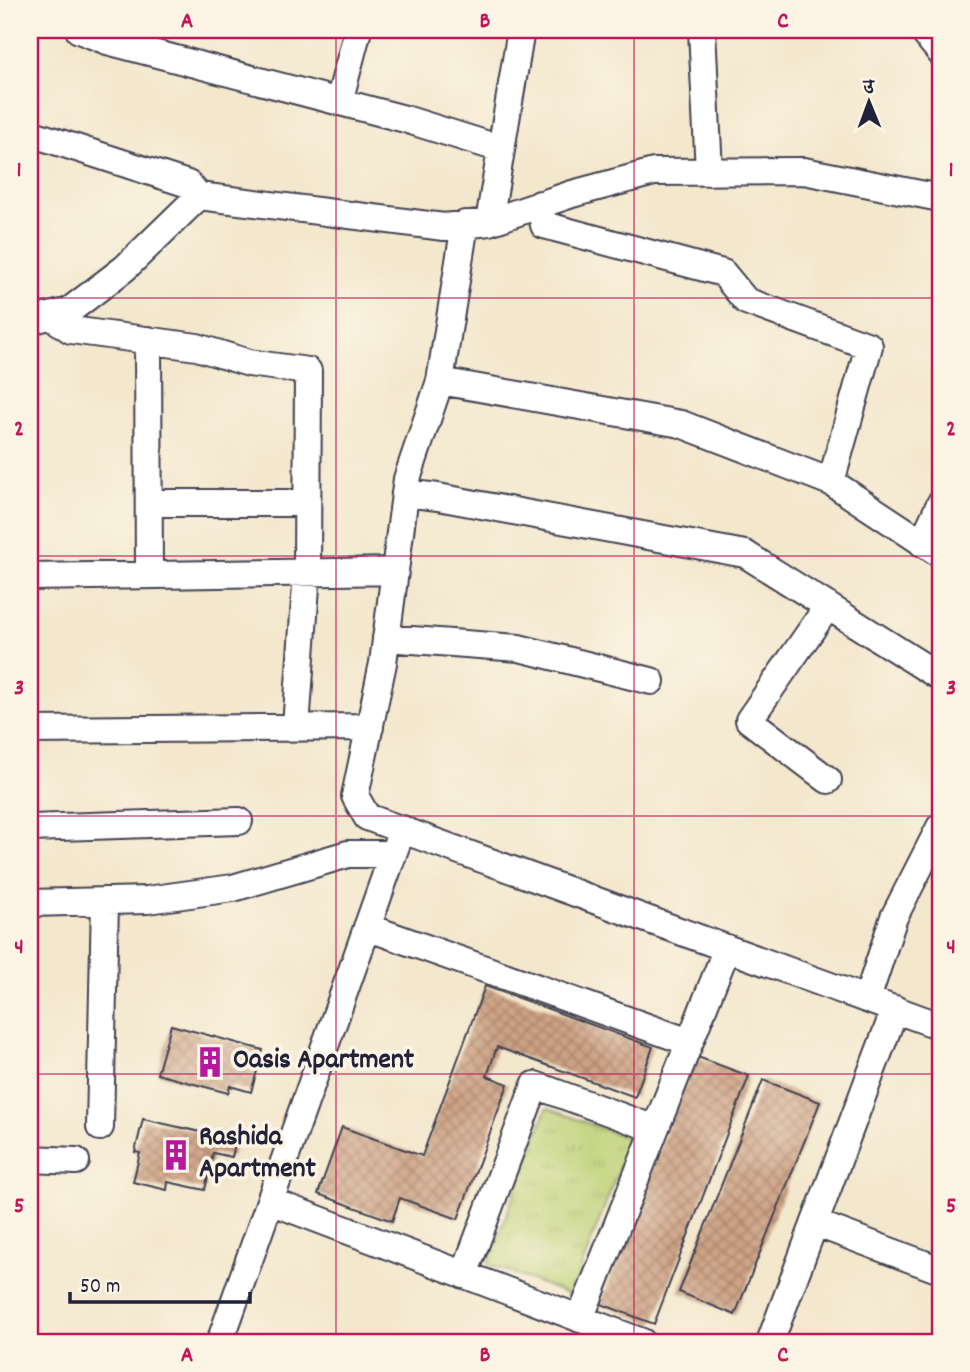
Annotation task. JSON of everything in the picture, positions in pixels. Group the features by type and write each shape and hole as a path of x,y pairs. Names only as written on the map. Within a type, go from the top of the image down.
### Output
{"street":[{"path":"79,30 107,41 339,102 501,149"},
{"path":"339,102 358,30"},
{"path":"521,30 501,149 477,223 440,381 407,479 386,638 355,796 367,817 940,1026"},
{"path":"702,30 709,172"},
{"path":"922,30 940,52"},
{"path":"30,133 188,184 199,196 444,226 477,223 654,172 804,171 940,198"},
{"path":"40,318 69,311 125,268 199,196"},
{"path":"540,204 544,225 723,273 746,301 869,346 831,482"},
{"path":"40,318 71,330 197,347 248,363 308,371 307,572 296,727"},
{"path":"148,340 149,575"},
{"path":"440,381 681,424 831,482 931,548 940,504"},
{"path":"405,494 438,497 745,554 940,677"},
{"path":"149,503 307,503"},
{"path":"30,577 395,570"},
{"path":"828,606 749,720 828,780"},
{"path":"386,638 519,648 651,681"},
{"path":"30,730 370,727"},
{"path":"30,828 239,821"},
{"path":"867,999 894,917 940,827"},
{"path":"220,1342 402,829"},
{"path":"30,903 147,900 233,888 348,854 393,855"},
{"path":"100,1127 106,901"},
{"path":"367,928 689,1042"},
{"path":"580,1319 726,948"},
{"path":"770,1342 895,1009"},
{"path":"464,1275 535,1085 655,1129"},
{"path":"30,1159 76,1161"},
{"path":"270,1201 642,1342"},
{"path":"815,1223 940,1270"}],"green space":[{"path":"547,1108 630,1139 571,1295 488,1264"}],"building":[{"path":"485,986 653,1047 635,1097 497,1047 487,1076 508,1084 458,1219 400,1198 392,1221 318,1194 342,1127 422,1156"},
{"name":"Oasis Apartment","path":"171,1025 263,1050 251,1092 230,1086 228,1093 157,1074"},
{"path":"695,1056 749,1076 654,1324 601,1304"},
{"path":"763,1080 820,1102 735,1315 679,1292"},
{"name":"Rashida Apartment","path":"143,1119 236,1140 232,1157 213,1153 205,1190 168,1182 167,1190 133,1182 140,1153 135,1152"}],"place":[{"name":"Oasis Apartment","path":"210,1062"},
{"name":"Rashida Apartment","path":"176,1155"}]}
